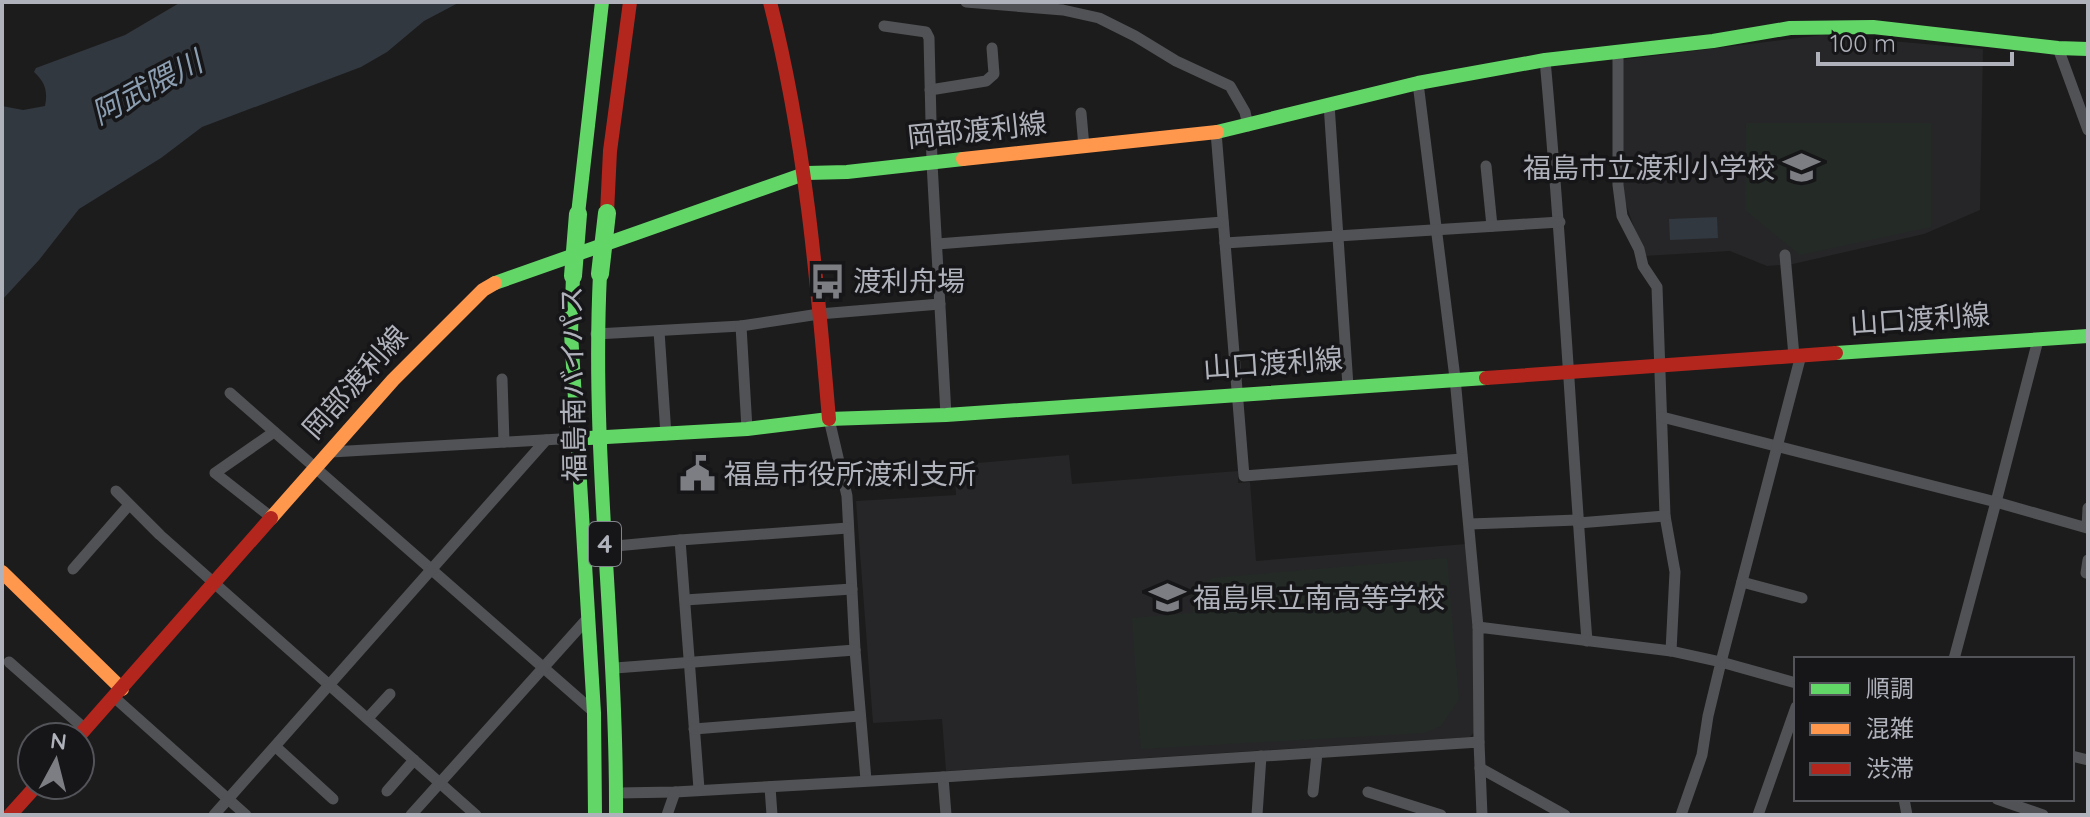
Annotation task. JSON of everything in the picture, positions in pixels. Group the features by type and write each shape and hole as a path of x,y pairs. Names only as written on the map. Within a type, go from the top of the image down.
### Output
{"main road":[{"name":"福島南バイパス","path":"595,815 594,713 571,333 584,149 602,2"},
{"name":"福島南バイパス","path":"616,815 615,668 605,547 596,334 610,151 614,140 630,2"},
{"path":"770,2 785,54 807,173 829,419"},
{"name":"岡部渡利線","path":"93,721 393,380 483,290 495,283 807,173 932,163 1216,132 1418,83 1545,60 1790,28 1873,27 2088,49"},
{"name":"山口渡利線","path":"577,438 666,435 829,419 946,415 2088,336"},
{"path":"2,572 118,693"}],"street":[{"path":"966,2 1063,10 1099,18 1176,61 1230,86 1245,112 1248,126"},
{"path":"884,26 926,32 929,38 932,163 946,415"},
{"path":"930,90 986,81 994,74 992,48"},
{"path":"2058,48 2088,130"},
{"path":"1618,52 1618,185 1622,216 1639,249 1643,266 1657,287 1665,516 1675,572 1671,651"},
{"path":"1545,60 1560,222 1587,641"},
{"path":"1418,83 1455,378 1469,524 1478,627 1482,815"},
{"path":"1329,104 1348,386"},
{"path":"1081,113 1084,147"},
{"path":"1216,132 1244,476 1462,459"},
{"path":"1486,166 1492,226"},
{"path":"937,244 1223,222"},
{"path":"1225,243 1560,222"},
{"path":"1681,815 1702,755 1721,662 1779,447 1797,355 1785,255"},
{"path":"596,334 741,326 819,314 940,304"},
{"path":"741,326 747,429"},
{"path":"659,331 666,435"},
{"path":"1955,657 2038,340"},
{"path":"502,379 504,442"},
{"path":"230,393 594,713"},
{"path":"1662,417 2087,528 2088,508"},
{"path":"829,419 847,496 866,780"},
{"path":"271,517 215,473 274,432"},
{"path":"331,452 577,438"},
{"path":"214,815 546,440"},
{"path":"116,491 215,584 476,815"},
{"path":"73,569 129,505"},
{"path":"1469,524 1577,522 1665,516"},
{"path":"605,547 848,528"},
{"path":"680,540 699,789"},
{"path":"2088,560 2088,573"},
{"path":"1742,582 1802,598"},
{"path":"685,600 852,589"},
{"path":"411,815 588,618"},
{"path":"1478,627 1671,651 1794,682"},
{"path":"615,668 855,650"},
{"path":"9,662 70,721"},
{"path":"118,693 246,815"},
{"path":"368,718 390,694"},
{"path":"1758,815 1794,713"},
{"path":"694,729 860,716"},
{"path":"617,793 943,777 1479,742"},
{"path":"276,747 333,799"},
{"path":"1313,792 1317,753"},
{"path":"1257,815 1261,756"},
{"path":"387,791 414,760"},
{"path":"1480,768 1565,815"},
{"path":"943,777 946,815"},
{"path":"770,787 772,815"},
{"path":"667,815 675,792"},
{"path":"1368,792 1441,815"},
{"path":"2003,801 2043,815"}],"shaded area":[{"name":"福島市立渡利小学校","path":"1822,35 1983,49 1980,210 1924,234 1793,264 1767,266 1730,251 1644,256 1622,193 1620,60"},
{"path":"1746,123 1931,123 1931,227 1800,255 1745,210"},
{"name":"福島県立南高等学校","path":"1069,455 1072,484 1238,471 1238,483 1250,482 1256,561 1466,544 1477,729 1470,737 946,771 942,719 873,723 856,501 956,495 954,465"},
{"path":"1447,558 1459,699 1441,726 1424,733 1141,749 1132,618 1193,613 1192,592 1212,578"}],"water":[{"name":"阿武隈川","path":"181,2 460,2 424,21 387,52 361,67 202,127 161,158 79,209 39,260 2,300 2,106 23,110 45,106 46,91 34,72 36,68 125,35"},
{"path":"1717,217 1718,238 1670,240 1669,219"}],"traffic: fast":[{"path":"578,214 602,2"},
{"path":"1217,132 1418,83 1545,60 1713,41 1790,28 1873,27 2088,49"},
{"path":"495,283 807,173 847,172 963,159"},
{"path":"600,274 607,213"},
{"path":"573,276 578,214"},
{"path":"600,274 601,477 613,680 616,815"},
{"path":"573,276 571,333 594,713 595,815"},
{"path":"1836,353 2088,336"},
{"path":"589,438 747,429 829,419 946,415 1486,378"}],"traffic: slow":[{"path":"963,159 1217,132"},
{"path":"271,518 393,380 483,290 495,283"},
{"path":"2,572 122,689"}],"traffic: jam":[{"path":"607,213 610,151 630,2"},
{"path":"770,2 801,157 829,419"},
{"path":"1486,378 1836,353"},
{"path":"92,721 271,518"},
{"path":"10,815 23,801"}],"place":[{"name":"福島市立渡利小学校","path":"1801,168"},
{"name":"渡利舟場","path":"827,281"},
{"name":"福島市役所渡利支所","path":"698,474"},
{"name":"福島県立南高等学校","path":"1167,598"}]}
